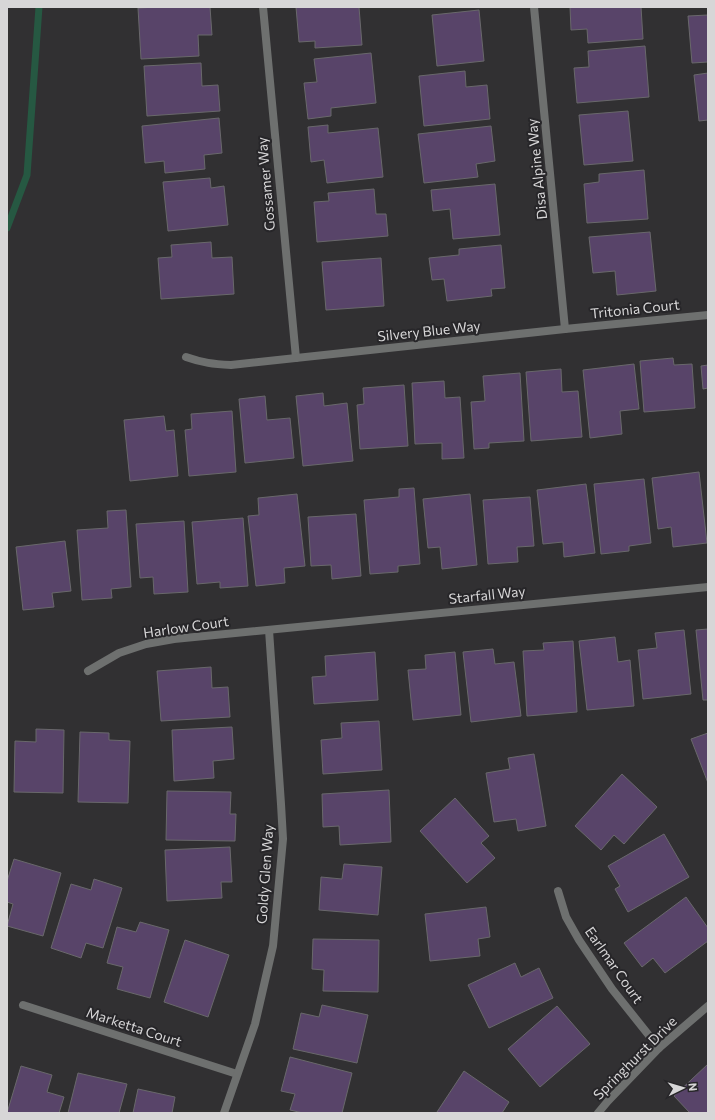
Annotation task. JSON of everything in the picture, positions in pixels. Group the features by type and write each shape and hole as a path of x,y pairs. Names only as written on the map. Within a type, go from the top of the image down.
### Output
{"street":[{"name":"Gossamer Way","path":"263,7 296,358"},
{"name":"Disa Alpine Way","path":"534,7 565,329"},
{"name":"Tritonia Court","path":"565,329 708,315"},
{"name":"Silvery Blue Way","path":"186,357 209,364 231,365 565,329"},
{"name":"Starfall Way","path":"269,630 708,587"},
{"name":"Harlow Court","path":"88,671 119,653 146,644 174,638 269,630"},
{"name":"Goldy Glen Way","path":"224,1113 255,1024 273,946 283,839 269,630"},
{"name":"Earlmar Court","path":"558,891 566,917 579,940 612,989 659,1048"},
{"name":"Marketta Court","path":"23,1005 237,1074"},
{"name":"Springhurst Drive","path":"598,1113 608,1100 659,1048 708,1006"}],"building":[{"path":"210,7 212,35 198,35 199,56 141,59 138,8"},
{"path":"296,7 359,7 362,45 315,48 315,41 299,42"},
{"path":"570,7 641,7 643,39 588,43 587,29 571,30"},
{"path":"479,10 484,61 437,66 432,15"},
{"path":"708,15 708,62 692,63 688,16"},
{"path":"645,46 649,97 577,103 574,68 589,67 588,51"},
{"path":"371,53 376,103 331,108 331,116 308,119 304,83 317,82 314,59"},
{"path":"201,63 202,86 218,85 220,111 147,116 144,66"},
{"path":"465,71 466,87 487,85 490,119 424,126 419,76"},
{"path":"708,73 708,120 699,121 694,75"},
{"path":"628,111 633,161 584,165 579,115"},
{"path":"219,118 222,153 204,155 205,169 165,173 164,161 145,163 142,126"},
{"path":"328,125 328,133 378,128 383,177 327,183 324,160 311,162 308,127"},
{"path":"491,126 495,161 476,164 478,177 424,183 418,134"},
{"path":"644,170 648,219 587,223 584,184 599,182 599,174"},
{"path":"210,178 211,188 224,186 228,225 168,231 163,182"},
{"path":"495,184 500,235 453,239 450,209 433,211 431,190"},
{"path":"374,189 376,214 386,214 388,236 317,242 314,202 329,201 328,193"},
{"path":"650,232 656,291 617,295 615,271 593,273 589,237"},
{"path":"211,242 212,258 232,257 234,294 161,299 158,258 172,257 171,245"},
{"path":"501,245 505,288 491,289 492,296 447,301 444,279 432,280 429,258 459,255 459,249"},
{"path":"381,258 384,306 326,310 322,262"},
{"path":"673,358 674,365 692,364 695,408 644,412 640,361"},
{"path":"634,364 639,409 620,411 622,434 590,438 583,370"},
{"path":"708,365 708,388 703,389 701,366"},
{"path":"561,369 562,392 578,391 582,437 531,441 526,372"},
{"path":"520,373 524,441 489,443 489,448 474,449 471,402 485,401 483,376"},
{"path":"444,381 445,398 460,397 464,458 442,459 442,443 415,444 412,383"},
{"path":"404,385 408,446 360,449 357,405 364,404 363,388"},
{"path":"323,393 324,406 347,403 353,461 303,466 296,396"},
{"path":"265,396 267,420 290,418 294,458 245,463 239,399"},
{"path":"232,411 236,472 189,476 185,430 192,429 191,414"},
{"path":"164,416 166,431 174,430 178,476 130,481 124,420"},
{"path":"699,472 707,543 673,547 671,527 658,529 652,478"},
{"path":"644,479 651,543 629,546 629,551 601,554 594,484"},
{"path":"586,484 595,553 564,557 563,542 543,544 537,490"},
{"path":"414,488 420,564 398,566 398,572 370,574 364,500 399,497 399,489"},
{"path":"297,494 305,566 284,568 285,583 256,586 248,516 259,515 258,498"},
{"path":"470,494 477,565 442,569 440,547 428,548 423,499"},
{"path":"530,497 534,546 517,547 518,562 488,564 483,500"},
{"path":"126,510 131,587 111,589 112,598 82,600 77,530 108,528 107,511"},
{"path":"356,514 361,576 332,579 331,565 311,566 308,517"},
{"path":"243,518 248,586 220,588 220,582 197,584 192,522"},
{"path":"184,521 188,592 154,594 153,577 140,578 136,524"},
{"path":"65,541 71,591 52,593 54,607 23,610 16,547"},
{"path":"708,629 708,700 703,700 696,630"},
{"path":"684,630 691,694 643,699 638,650 657,648 655,633"},
{"path":"615,637 618,662 630,660 634,706 587,710 579,641"},
{"path":"573,641 577,712 527,716 523,651 544,650 543,643"},
{"path":"493,649 495,664 514,662 521,716 471,722 463,652"},
{"path":"375,652 378,700 314,704 312,677 326,676 325,656"},
{"path":"455,652 461,715 413,720 408,670 426,669 425,655"},
{"path":"211,667 212,688 228,687 230,717 161,721 157,671"},
{"path":"379,721 382,770 323,774 321,740 342,738 341,723"},
{"path":"232,727 234,759 213,761 214,778 174,781 172,730"},
{"path":"36,729 64,730 63,793 14,792 15,741 36,742"},
{"path":"80,732 109,733 109,740 130,741 128,803 78,802"},
{"path":"708,733 708,783 691,739"},
{"path":"534,754 546,826 518,831 516,819 494,822 486,773 510,769 508,758"},
{"path":"622,774 657,807 624,844 614,835 601,850 575,826"},
{"path":"389,790 391,842 340,845 339,826 323,827 322,794"},
{"path":"167,791 231,792 230,814 236,814 235,841 166,840"},
{"path":"455,798 489,836 481,843 495,858 467,883 420,831"},
{"path":"664,834 689,877 628,912 615,889 620,886 608,866"},
{"path":"230,847 232,882 221,882 222,898 167,901 165,850"},
{"path":"14,859 61,873 43,936 7,926 13,904 7,902 7,881"},
{"path":"344,864 382,867 378,915 319,910 321,877 342,879"},
{"path":"94,879 122,888 103,948 86,943 81,958 51,948 71,884 91,890"},
{"path":"686,897 708,928 708,941 665,973 653,958 642,967 624,943"},
{"path":"486,907 490,937 478,939 480,956 430,961 425,914"},
{"path":"140,922 169,930 150,998 117,989 123,967 107,963 117,927 136,932"},
{"path":"313,939 379,940 378,992 323,991 324,970 312,969"},
{"path":"185,940 229,955 208,1017 164,1002"},
{"path":"515,963 521,977 539,968 553,998 489,1028 468,985"},
{"path":"322,1005 368,1015 357,1063 293,1049 301,1013 319,1017"},
{"path":"557,1006 590,1044 540,1087 508,1049"},
{"path":"290,1057 352,1073 342,1113 303,1113 290,1110 295,1094 281,1091"},
{"path":"708,1064 708,1113 690,1113 674,1096"},
{"path":"21,1066 52,1075 47,1092 64,1097 59,1113 7,1113"},
{"path":"464,1071 509,1102 502,1113 437,1112"},
{"path":"78,1073 127,1084 119,1113 68,1113"},
{"path":"138,1089 175,1097 172,1113 133,1113"}],"waterway":[{"path":"7,228 27,175 39,7"}]}
